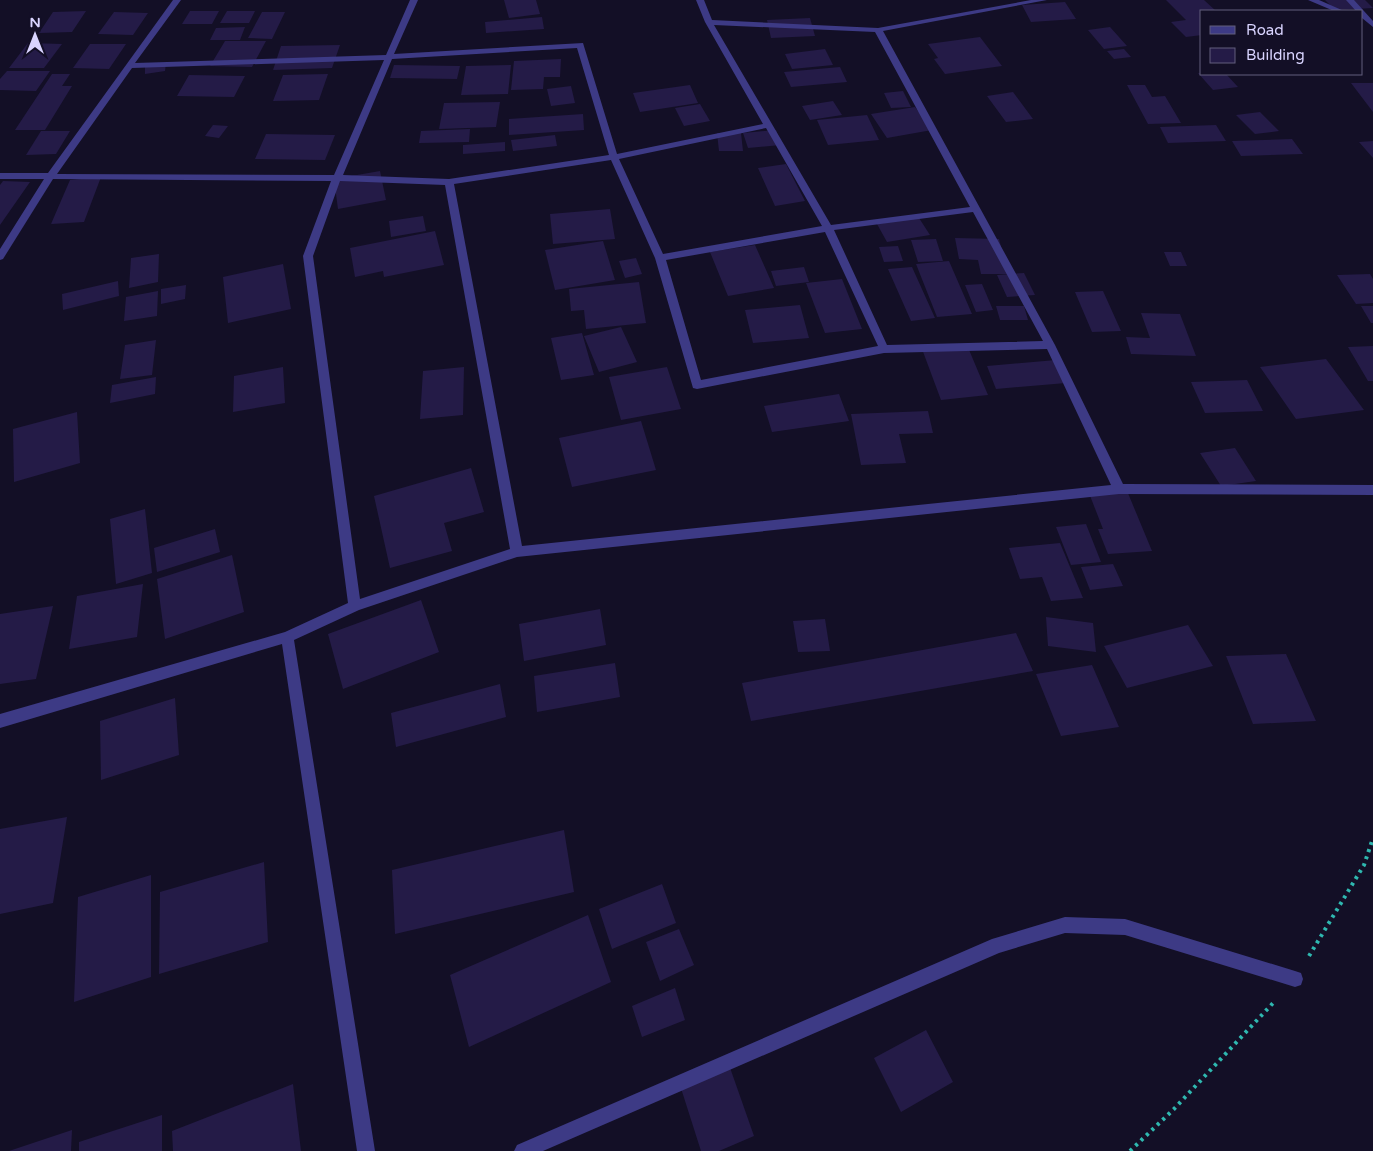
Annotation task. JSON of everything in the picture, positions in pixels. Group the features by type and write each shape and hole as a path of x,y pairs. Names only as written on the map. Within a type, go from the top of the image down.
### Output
{"street":[{"path":"0,257 49,178 177,0"},
{"path":"355,606 308,256 337,178 414,0"},
{"path":"700,0 709,22 828,228 884,349"},
{"path":"709,22 878,30 1043,0"},
{"path":"1312,0 1337,10"},
{"path":"1350,0 1359,10"},
{"path":"1363,14 1372,24"},
{"path":"878,30 1050,345 1119,489"},
{"path":"131,66 388,57 580,45 614,157 660,258 697,385 884,349 1050,345"},
{"path":"0,176 49,178 337,178 449,182 614,157 769,125"},
{"path":"449,182 517,552"},
{"path":"660,258 828,228 976,209"},
{"path":"0,721 287,637 355,606 517,552 1119,489 1373,490"},
{"path":"287,637 366,1151"},
{"path":"523,1151 998,945 1065,925 1125,927 1295,979"}],"path":[{"path":"1130,1151 1174,1110 1295,979 1364,865 1373,838"}],"building":[{"path":"504,0 536,0 540,14 509,18"},
{"path":"1166,0 1204,0 1215,10 1200,10 1200,35 1186,37 1171,22 1186,20"},
{"path":"1325,0 1365,0 1373,8 1335,10"},
{"path":"1065,2 1076,19 1031,22 1022,5"},
{"path":"86,11 72,32 39,33 53,12"},
{"path":"190,11 219,11 212,24 182,24"},
{"path":"227,11 255,11 249,23 220,23"},
{"path":"114,12 148,13 133,35 98,34"},
{"path":"262,12 285,12 272,39 248,38"},
{"path":"542,17 544,29 486,33 485,22"},
{"path":"810,18 815,36 771,38 767,20"},
{"path":"245,27 240,40 210,40 216,28"},
{"path":"1110,27 1127,46 1104,49 1088,30"},
{"path":"980,37 1002,66 945,74 934,59 938,58 928,44"},
{"path":"225,41 266,41 252,67 210,66"},
{"path":"28,43 62,44 44,68 9,68"},
{"path":"90,44 126,44 109,69 73,68"},
{"path":"340,45 332,68 273,70 281,46"},
{"path":"825,49 833,65 792,69 785,54"},
{"path":"1124,49 1131,57 1114,59 1107,51"},
{"path":"561,59 560,77 544,77 543,89 511,90 514,61"},
{"path":"166,63 165,71 145,74 145,66"},
{"path":"394,65 460,66 457,79 390,78"},
{"path":"511,65 508,94 461,95 466,66"},
{"path":"840,67 847,82 791,87 784,72"},
{"path":"7,71 50,71 36,91 0,90 0,79"},
{"path":"1198,73 1200,75 1227,75 1238,87 1213,90"},
{"path":"52,74 70,74 62,86 72,86 45,130 15,130"},
{"path":"328,74 319,100 273,101 283,75"},
{"path":"189,75 245,76 234,97 177,96"},
{"path":"1351,83 1373,83 1373,112"},
{"path":"690,85 698,103 640,112 633,93"},
{"path":"1127,85 1145,85 1152,97 1165,96 1181,123 1148,124"},
{"path":"571,86 575,103 551,106 547,89"},
{"path":"903,91 911,107 891,108 884,93"},
{"path":"1013,92 1033,119 1006,122 987,96"},
{"path":"833,101 842,115 810,120 802,106"},
{"path":"500,102 496,127 439,129 444,103"},
{"path":"700,104 710,121 684,126 675,108"},
{"path":"915,107 932,130 887,138 871,114"},
{"path":"1260,112 1279,131 1255,134 1236,115"},
{"path":"583,114 584,130 509,135 509,119"},
{"path":"867,115 879,140 828,145 817,120"},
{"path":"213,125 228,126 219,138 205,136"},
{"path":"1216,125 1226,141 1168,143 1160,127"},
{"path":"470,129 469,142 419,143 421,131"},
{"path":"776,130 781,145 748,148 743,133"},
{"path":"41,131 70,131 56,154 26,155"},
{"path":"717,133 741,133 743,151 719,151"},
{"path":"266,134 335,135 325,160 255,159"},
{"path":"555,135 557,146 513,151 511,140"},
{"path":"1292,139 1303,154 1241,156 1232,141"},
{"path":"1373,141 1373,158 1359,142"},
{"path":"505,142 505,151 463,154 463,145"},
{"path":"786,164 805,201 775,206 758,168"},
{"path":"380,171 386,200 338,209 334,179"},
{"path":"101,177 84,222 51,224 70,180"},
{"path":"3,181 30,182 0,225 0,185"},
{"path":"610,209 615,239 553,244 550,214"},
{"path":"423,216 426,231 391,237 389,221"},
{"path":"919,218 930,235 887,242 877,224"},
{"path":"435,231 444,265 384,277 383,271 355,277 350,248"},
{"path":"955,238 999,239 1008,274 981,274 978,260 959,259"},
{"path":"936,239 943,261 918,262 911,240"},
{"path":"603,241 615,280 555,290 545,250"},
{"path":"755,245 774,288 728,296 710,252"},
{"path":"898,246 903,261 884,262 879,247"},
{"path":"1164,252 1181,252 1187,266 1170,266"},
{"path":"159,254 158,282 129,288 131,258"},
{"path":"636,258 642,274 625,278 619,261"},
{"path":"949,261 972,314 937,317 916,264"},
{"path":"283,264 291,309 228,323 223,277"},
{"path":"804,267 809,282 776,286 771,271"},
{"path":"912,267 935,318 911,321 888,269"},
{"path":"1024,273 1035,295 1007,297 997,275"},
{"path":"1370,274 1373,279 1373,303 1356,304 1337,275"},
{"path":"842,279 862,329 825,333 806,283"},
{"path":"118,281 119,296 63,310 62,294"},
{"path":"639,282 646,323 586,329 584,310 571,311 569,289"},
{"path":"982,284 993,310 976,312 965,285"},
{"path":"186,285 185,299 161,304 161,289"},
{"path":"158,291 157,316 124,321 126,297"},
{"path":"1103,291 1121,331 1092,332 1075,292"},
{"path":"800,305 809,338 753,343 745,310"},
{"path":"996,306 1024,306 1028,320 1000,320"},
{"path":"1361,306 1373,306 1373,323 1371,323"},
{"path":"1141,313 1180,314 1196,356 1131,354 1126,337 1150,338"},
{"path":"621,327 637,362 599,372 584,336"},
{"path":"582,333 594,375 561,380 551,338"},
{"path":"156,340 152,375 120,379 125,345"},
{"path":"967,345 988,395 941,400 922,349"},
{"path":"1373,346 1373,381 1368,381 1348,347"},
{"path":"1326,359 1364,410 1296,419 1260,367"},
{"path":"1056,360 1066,383 996,389 987,366"},
{"path":"283,367 285,403 233,412 234,376"},
{"path":"464,367 463,415 420,419 423,371"},
{"path":"667,367 681,409 621,420 609,377"},
{"path":"156,377 155,394 110,403 112,385"},
{"path":"1247,380 1263,411 1205,413 1191,382"},
{"path":"839,394 849,421 772,432 764,406"},
{"path":"928,411 933,433 899,434 906,463 861,465 851,414"},
{"path":"77,412 80,463 14,482 13,429"},
{"path":"641,421 656,470 572,487 559,438"},
{"path":"1235,448 1256,481 1221,486 1200,453"},
{"path":"471,468 484,512 444,523 452,551 390,568 374,496"},
{"path":"1125,486 1152,551 1108,554 1098,529 1103,529 1087,488"},
{"path":"145,509 152,573 116,584 110,519"},
{"path":"1086,524 1101,562 1071,565 1056,527"},
{"path":"215,529 220,552 157,572 154,548"},
{"path":"1060,543 1083,598 1051,601 1042,577 1020,579 1009,548"},
{"path":"232,555 244,612 165,639 157,579"},
{"path":"1113,564 1123,586 1090,590 1081,567"},
{"path":"143,584 137,637 69,649 77,596"},
{"path":"421,600 439,652 343,689 328,634"},
{"path":"53,606 36,679 0,684 0,614"},
{"path":"600,609 606,645 524,661 519,624"},
{"path":"1046,617 1093,623 1096,652 1048,646"},
{"path":"825,619 830,651 798,652 793,621"},
{"path":"1188,625 1213,666 1127,688 1104,646"},
{"path":"1016,633 1033,671 751,721 742,683"},
{"path":"1286,654 1316,721 1253,724 1226,656"},
{"path":"615,663 620,697 537,712 534,676"},
{"path":"1092,665 1119,727 1061,736 1036,674"},
{"path":"500,684 506,717 396,747 391,713"},
{"path":"175,698 179,755 101,780 100,721"},
{"path":"67,817 53,903 0,914 0,829"},
{"path":"564,830 574,892 395,934 392,870"},
{"path":"264,862 268,942 159,974 160,892"},
{"path":"151,875 151,977 74,1002 78,897"},
{"path":"662,884 676,923 612,949 599,909"},
{"path":"588,915 611,982 469,1047 450,975"},
{"path":"679,929 694,965 660,981 646,942"},
{"path":"675,988 685,1020 642,1037 632,1006"},
{"path":"926,1030 953,1082 901,1112 874,1058"},
{"path":"728,1062 754,1136 719,1151 701,1151 679,1082"},
{"path":"293,1084 301,1151 173,1151 172,1131"},
{"path":"162,1115 162,1151 79,1151 79,1142"},
{"path":"72,1130 71,1151 9,1151"}]}
